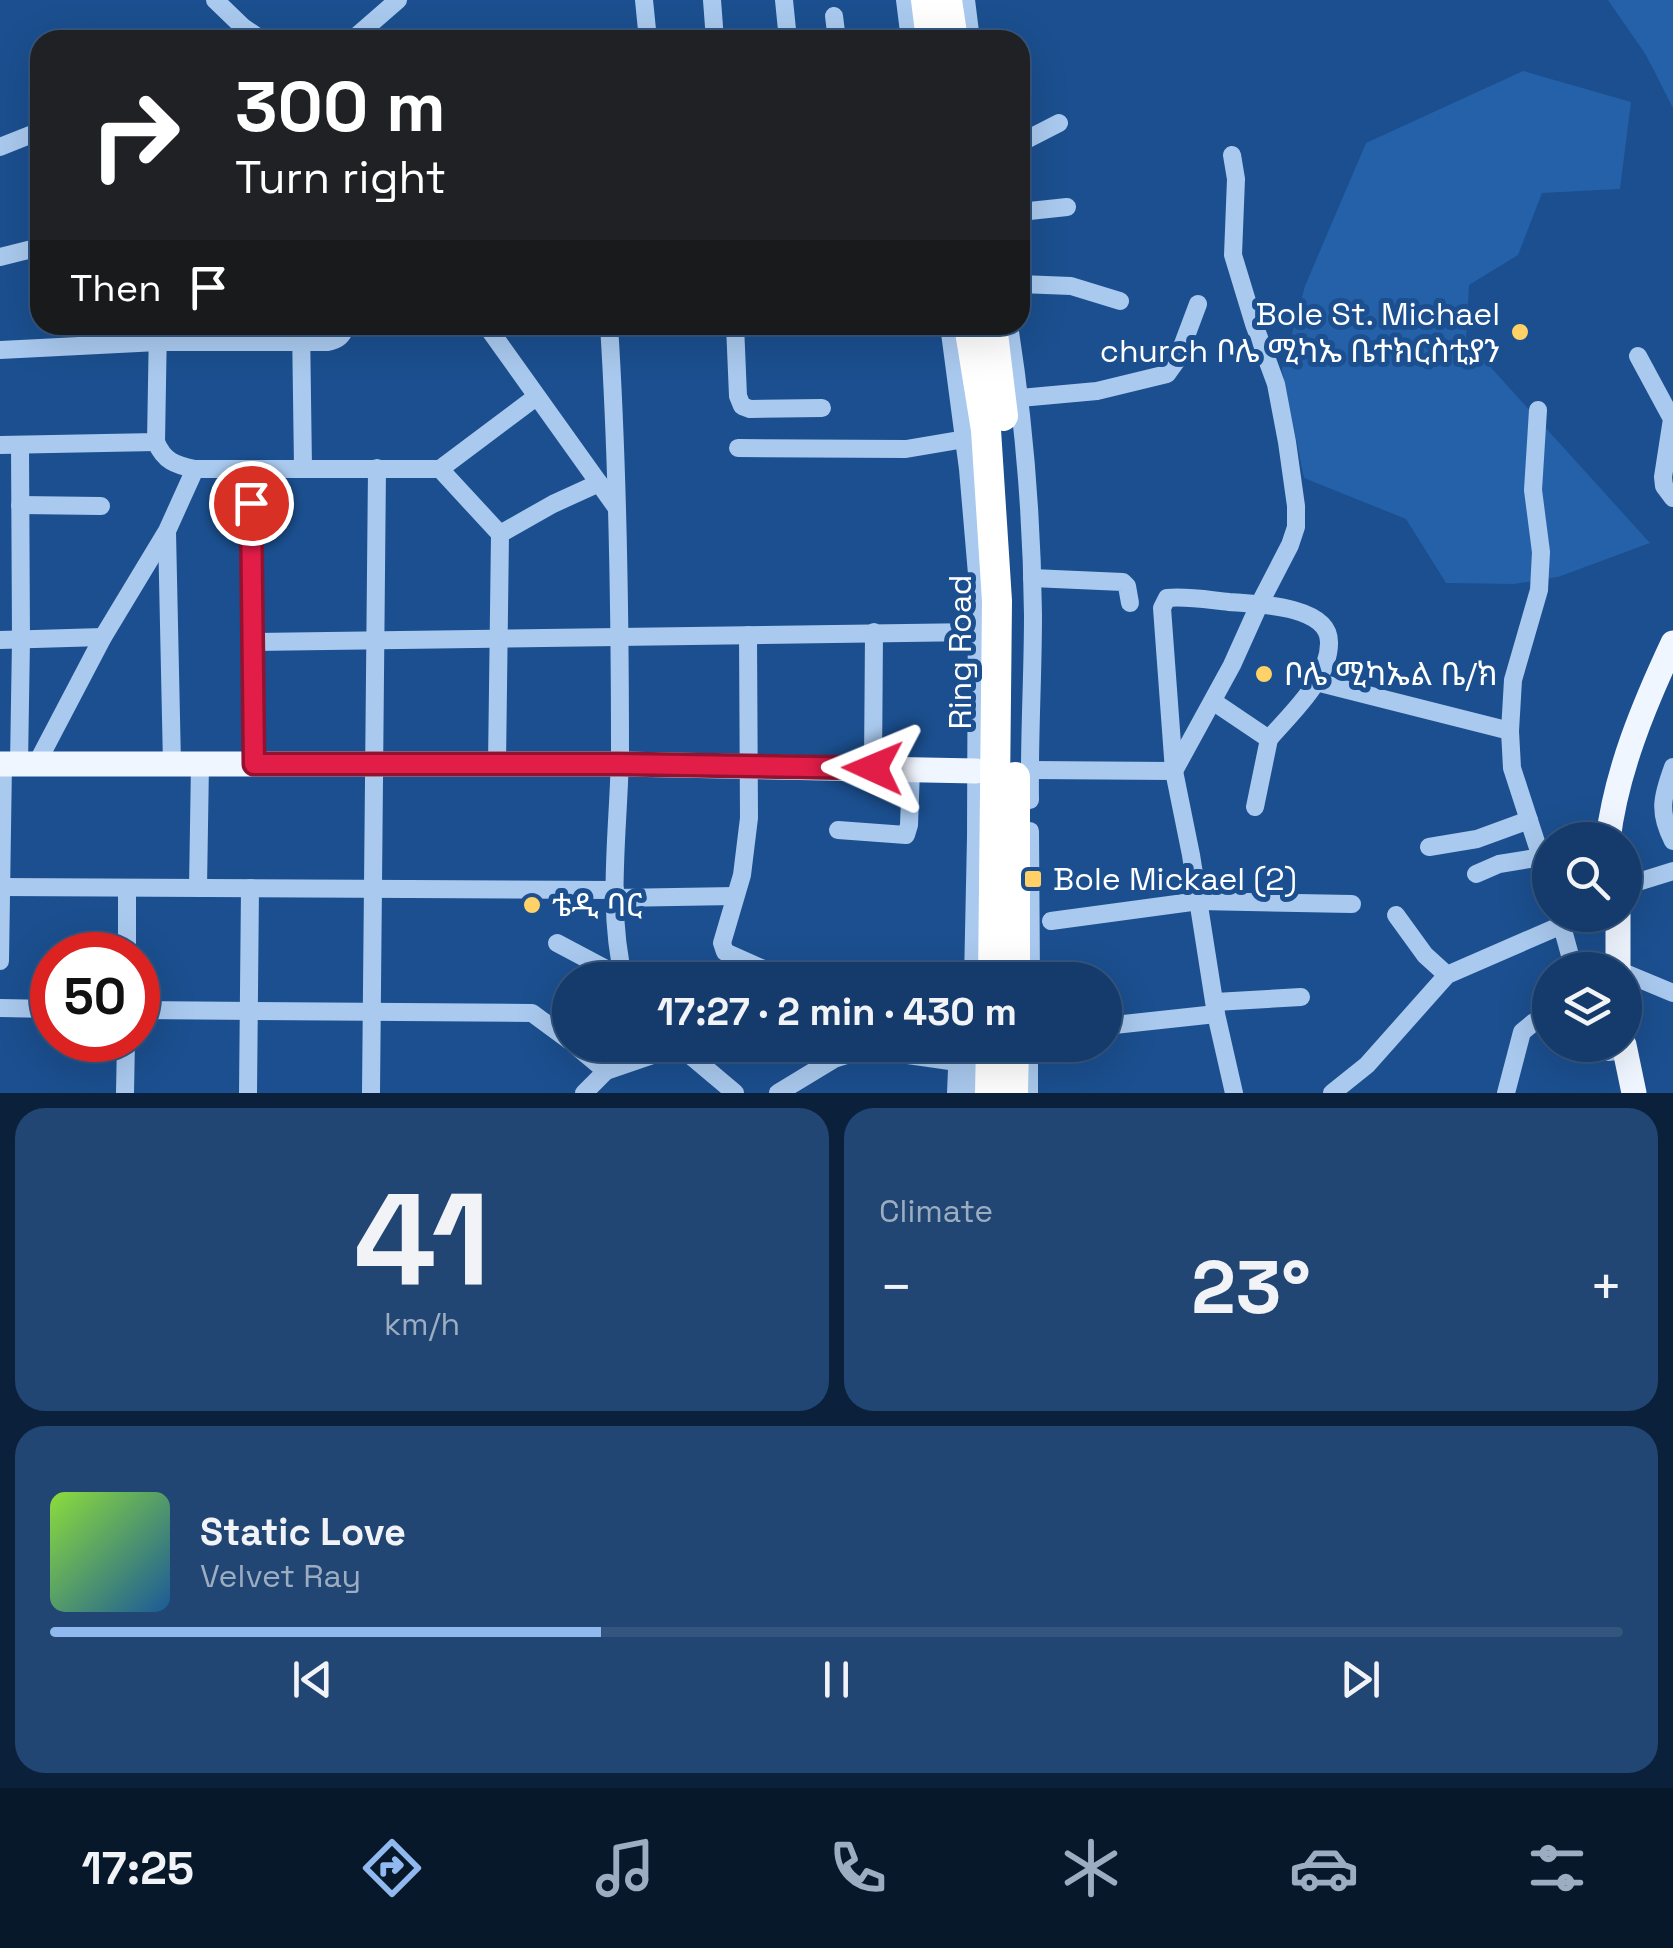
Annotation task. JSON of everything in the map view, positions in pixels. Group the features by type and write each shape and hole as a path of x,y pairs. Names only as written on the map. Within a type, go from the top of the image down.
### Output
{"highway":[{"path":"926,0 930,30"},
{"path":"947,0 952,30"},
{"name":"Ring Road","path":"971,335 986,430 997,602 992,877 1011,962"},
{"name":"Ring Road","path":"993,335 1006,443 1016,621 1005,938 998,962"},
{"path":"990,1093 991,1062"},
{"path":"1012,1093 1013,1062"}],"main road":[{"path":"1611,822 1632,741 1673,643"},
{"path":"1628,822 1652,730 1673,682"},
{"path":"15,764 620,764 976,771"},
{"path":"1610,1062 1618,1093"},
{"path":"1615,1062 1634,1093"}],"street":[{"path":"215,0 247,30"},
{"path":"364,30 398,0"},
{"path":"644,0 647,30"},
{"path":"712,0 714,30"},
{"path":"784,0 787,30"},
{"path":"905,0 909,30"},
{"path":"966,0 970,30"},
{"path":"834,16 835,30"},
{"path":"1030,137 1059,122"},
{"path":"0,146 30,135"},
{"path":"1174,771 1214,702 1296,527 1276,384 1233,255 1236,180 1232,155"},
{"path":"1030,211 1067,207"},
{"path":"0,257 30,249"},
{"path":"1030,284 1071,286 1120,301"},
{"path":"1020,398 1097,391 1166,374 1177,360 1198,304"},
{"path":"0,350 148,335"},
{"path":"158,335 156,442 169,461 195,469 440,470 536,397"},
{"path":"301,335 302,468"},
{"path":"306,335 336,341 342,335"},
{"path":"493,335 616,507"},
{"path":"610,335 620,637 615,894 622,962"},
{"path":"735,335 738,396 742,406 822,408"},
{"path":"950,335 965,438 977,574 974,962"},
{"path":"1011,335 1027,468 1032,578 1031,962"},
{"path":"1638,356 1672,419 1663,482 1673,498"},
{"path":"1532,829 1512,768 1510,732 1513,680 1539,590 1541,552 1533,490 1538,410"},
{"path":"738,448 906,448 965,438"},
{"path":"0,445 156,442"},
{"path":"0,961 1,887 15,764 21,640 20,445"},
{"path":"371,1093 376,468"},
{"path":"15,764 103,637 167,531 195,469"},
{"path":"251,469 254,764"},
{"path":"440,470 500,534 496,764"},
{"path":"500,534 599,483"},
{"path":"20,506 101,506"},
{"path":"167,531 172,764"},
{"path":"1032,578 1123,582 1128,586 1130,603"},
{"path":"1234,1093 1215,1008 1174,771 1162,608 1167,598 1284,606 1303,612 1328,633 1330,644 1316,682 1269,739 1255,808"},
{"path":"873,768 874,632"},
{"path":"252,642 976,632"},
{"path":"748,634 749,818 746,852 722,938 725,952 748,962"},
{"path":"0,640 103,637"},
{"path":"1316,682 1510,732"},
{"path":"1214,702 1269,739"},
{"path":"198,888 200,764"},
{"path":"1673,768 1662,808 1673,841"},
{"path":"838,830 906,834 911,769"},
{"path":"1030,770 1174,771"},
{"path":"1429,847 1477,839 1529,820"},
{"path":"963,962 976,837"},
{"path":"1476,874 1498,864 1532,859"},
{"path":"1642,881 1669,875"},
{"path":"1,887 372,888 734,896"},
{"path":"127,932 128,888"},
{"path":"248,1093 250,888"},
{"path":"1052,921 1199,901 1352,904"},
{"path":"1396,915 1425,955 1447,974"},
{"path":"1332,1093 1367,1065 1447,974 1535,932"},
{"path":"557,943 592,962"},
{"path":"1642,980 1673,993"},
{"path":"1122,1023 1301,997"},
{"path":"0,1008 30,1009"},
{"path":"160,1010 532,1013 552,1028"},
{"path":"1506,1093 1522,1032 1532,1024"},
{"path":"125,1093 126,1062"},
{"path":"595,1062 606,1071"},
{"path":"584,1093 606,1071 631,1062"},
{"path":"698,1062 735,1093"},
{"path":"778,1093 829,1062"},
{"path":"956,1093 958,1062"},
{"path":"972,1062 972,1093"},
{"path":"1028,1093 1029,1062"}],"shaded area":[{"path":"1608,0 1673,0 1673,108 1646,55"},
{"path":"1523,71 1631,102 1620,189 1542,193 1518,255 1469,285 1466,340 1650,543 1558,577 1514,584 1446,583 1406,519 1304,478 1282,370 1305,286 1366,143"}],"place":[{"name":"Bole St. Michael church ቦሌ ሚካኤ ቤተክርስቲያን","path":"1520,332"},
{"name":"ቦሌ ሚካኤል ቤ/ክ","path":"1264,674"},
{"name":"Bole Mickael (2)","path":"1033,879"},
{"name":"ቴዲ ባር","path":"532,905"}],"route":[{"path":"251,503 254,764 873,768"}]}
